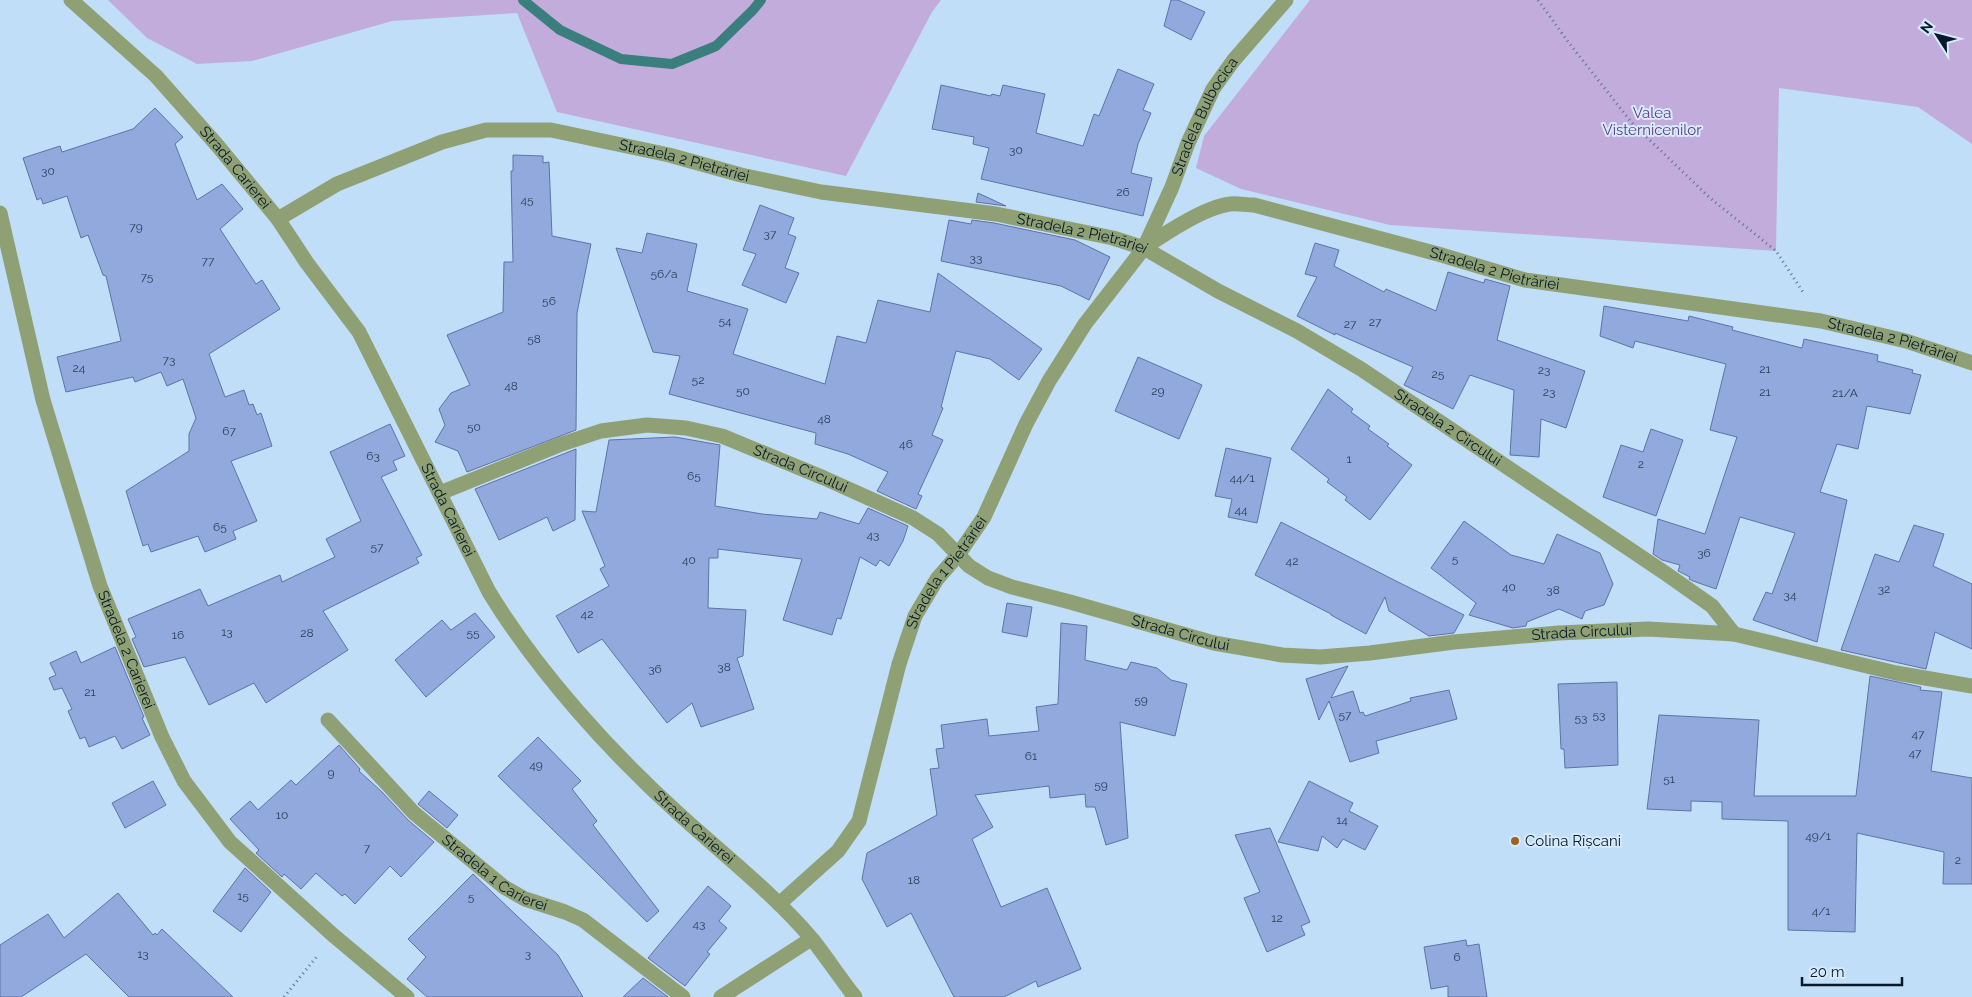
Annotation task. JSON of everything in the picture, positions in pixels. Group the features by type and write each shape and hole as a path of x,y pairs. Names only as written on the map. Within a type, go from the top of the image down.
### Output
{"street":[{"name":"Strada Carierei","path":"70,0 156,76 217,145 278,219 307,263 359,332 489,592 512,629 574,705 648,784 778,904 812,939 855,997"},
{"name":"Stradela Bulbocica","path":"1144,248 1213,89 1233,62 1286,0"},
{"name":"Stradela 2 Pietrăriei","path":"278,219 337,184 442,142 486,130 551,130 669,155 741,175 822,192 996,214 1077,230 1144,248 1169,231 1201,214 1229,204 1254,205 1526,280 1821,321 1906,341 1972,363"},
{"name":"Stradela 2 Carierei","path":"0,213 43,400 100,586 162,737 184,781 230,842 333,935 407,997"},
{"name":"Stradela 1 Pietrăriei","path":"778,904 838,851 859,821 899,664 915,616 937,580 958,555 984,517 1021,433 1049,381 1085,324 1144,248"},
{"name":"Stradela 2 Circului","path":"1144,248 1192,276 1297,331 1361,369 1712,606 1734,634"},
{"name":"Strada Circului","path":"440,493 559,445 601,431 646,426 686,428 722,436 885,504 913,518 938,534 969,566 988,578 1012,587 1214,644 1282,654 1320,657 1370,653 1454,642 1648,628 1734,634 1896,673 1972,686"},
{"name":"Stradela 1 Carierei","path":"328,720 414,813 504,888 525,899 566,912 583,920 683,997"},
{"path":"721,997 812,939"}],"path":[{"path":"1538,0 1632,123 1710,198 1776,251 1821,321"},
{"path":"284,997 333,935"}],"green space":[{"path":"108,0 941,0 932,12 846,176 557,112 517,13 392,21 252,61 197,64 147,38"},
{"name":"Valea Visternicenilor","path":"1310,0 1972,0 1972,144 1918,107 1779,88 1776,251 1390,225 1241,189 1196,168 1204,136"}],"building":[{"path":"1171,0 1178,0 1205,12 1191,40 1164,26"},
{"path":"1118,69 1154,84 1143,110 1151,113 1138,144 1131,173 1152,178 1143,216 981,179 989,148 973,144 974,137 932,129 941,85 991,96 992,94 1000,96 1003,85 1045,94 1036,133 1083,146 1094,114 1099,116"},
{"path":"155,108 183,137 175,144 197,200 222,184 243,209 220,229 256,284 262,280 280,309 209,354 225,397 244,390 249,405 253,404 257,415 261,413 272,446 231,461 257,521 233,531 236,539 205,552 198,536 151,552 148,544 143,546 126,491 189,451 189,434 196,418 183,379 167,386 161,372 135,382 133,377 66,392 57,357 121,341 106,276 103,275 88,235 81,238 67,196 43,204 41,198 37,200 23,158 60,146 62,152 133,129"},
{"path":"513,155 543,156 543,163 549,162 552,236 591,244 577,313 576,430 467,472 458,451 435,442 445,425 439,409 451,393 470,385 447,335 503,312 504,262 513,262 511,171 513,171"},
{"path":"978,193 1006,206 976,202"},
{"path":"760,205 794,218 788,234 796,237 785,268 799,273 786,303 742,285 756,254 743,250"},
{"path":"949,220 971,224 972,220 994,223 1075,240 1110,257 1089,300 1061,286 941,261"},
{"path":"647,233 697,244 687,291 748,309 733,354 825,384 837,336 866,343 878,300 930,312 938,273 1042,349 1019,380 990,359 956,351 941,407 943,408 932,435 943,440 918,494 922,496 916,509 877,491 888,472 848,454 815,444 816,433 669,394 680,356 653,352 616,248 642,253"},
{"path":"1315,243 1339,250 1334,266 1384,292 1386,289 1436,311 1448,272 1484,283 1485,279 1510,286 1497,340 1585,371 1566,428 1541,419 1539,457 1510,455 1514,390 1470,375 1453,409 1404,385 1413,367 1335,333 1335,335 1297,316 1317,277 1305,274"},
{"path":"1604,306 1688,321 1689,316 1733,327 1732,330 1802,348 1804,339 1878,355 1877,361 1913,370 1912,373 1921,375 1910,414 1867,406 1858,449 1837,444 1820,492 1847,500 1817,642 1753,620 1766,592 1772,594 1795,533 1740,517 1716,589 1689,579 1690,577 1678,571 1680,565 1662,560 1653,554 1658,519 1705,534 1737,437 1710,430 1726,364 1635,341 1633,348 1600,336"},
{"path":"1138,357 1202,385 1179,439 1115,411"},
{"path":"1328,389 1353,409 1351,412 1370,426 1368,429 1389,444 1387,446 1412,465 1370,520 1345,500 1347,497 1327,482 1329,479 1291,449"},
{"path":"390,424 405,456 393,461 397,470 381,477 422,555 416,558 419,563 323,611 348,650 266,703 254,683 209,705 185,657 144,667 132,639 136,637 128,619 200,589 208,606 280,575 282,582 335,557 326,539 361,521 330,452"},
{"path":"1651,429 1683,440 1656,516 1603,497 1621,445 1643,452"},
{"path":"675,437 720,445 715,506 762,514 817,519 820,512 859,524 868,508 908,526 903,541 889,566 880,560 876,566 860,557 841,619 837,618 832,635 783,620 802,559 718,549 718,558 709,558 708,608 746,610 743,656 737,658 754,709 701,727 692,703 667,723 602,639 578,653 556,616 609,586 600,569 605,566 582,511 596,512 609,440"},
{"path":"1226,448 1271,458 1257,523 1228,517 1232,499 1215,496"},
{"path":"576,449 575,520 553,531 547,517 499,540 475,489"},
{"path":"1464,521 1511,555 1544,564 1557,534 1600,553 1613,584 1604,605 1585,611 1582,619 1559,609 1527,622 1526,626 1513,628 1469,615 1476,603 1431,568"},
{"path":"1281,522 1464,615 1454,633 1429,636 1389,611 1385,597 1366,634 1255,575"},
{"path":"1914,525 1944,534 1933,566 1972,584 1972,649 1935,632 1926,669 1841,650 1875,554 1899,562"},
{"path":"1007,603 1032,607 1027,637 1002,632"},
{"path":"475,613 495,637 426,697 395,660 442,620 451,630"},
{"path":"1061,623 1087,626 1085,660 1127,670 1131,662 1157,668 1171,680 1187,684 1175,736 1120,722 1128,838 1106,845 1095,807 1086,807 1085,794 1050,798 1049,786 975,795 993,827 972,839 1001,907 1047,888 1081,969 1038,987 1036,981 1004,997 954,997 911,913 887,927 862,879 867,853 937,815 930,769 939,768 936,749 944,748 941,725 987,719 989,736 1039,731 1036,707 1058,704"},
{"path":"115,647 150,735 122,749 115,736 89,747 85,737 80,739 68,711 72,709 62,688 54,690 49,678 56,675 50,663 76,651 81,663"},
{"path":"1348,666 1331,698 1353,691 1360,713 1363,712 1365,716 1411,701 1410,698 1449,690 1457,719 1376,741 1379,753 1350,762 1329,701 1319,720 1306,679"},
{"path":"1870,676 1921,687 1920,690 1942,692 1931,771 1972,778 1972,884 1943,884 1944,852 1857,833 1855,932 1788,930 1788,821 1722,819 1722,802 1691,801 1691,811 1647,809 1659,715 1759,720 1754,796 1856,796"},
{"path":"1617,682 1618,765 1565,768 1564,749 1561,749 1558,684"},
{"path":"538,737 581,781 572,789 597,821 593,825 659,911 647,922 498,776"},
{"path":"339,745 360,769 359,771 408,820 434,842 401,877 390,866 355,904 345,894 342,896 316,873 301,889 284,874 282,877 256,853 259,850 230,819 250,801 258,810 291,780 296,785"},
{"path":"153,781 166,805 125,828 112,803"},
{"path":"1309,781 1353,803 1349,811 1378,826 1365,850 1343,839 1337,848 1322,836 1318,851 1278,842"},
{"path":"429,791 458,815 447,828 418,804"},
{"path":"1270,828 1310,922 1301,926 1305,935 1267,952 1244,898 1260,892 1235,835"},
{"path":"245,868 271,892 241,932 213,911"},
{"path":"473,874 558,955 583,997 427,997 407,979 426,957 408,939"},
{"path":"708,886 731,906 719,921 727,928 707,952 710,954 685,986 648,958"},
{"path":"118,893 153,935 155,933 157,935 162,929 233,997 129,997 86,954 21,997 0,997 0,945 48,914 64,938"},
{"path":"1466,940 1467,946 1479,944 1487,997 1448,997 1448,986 1431,989 1424,947"},
{"path":"643,978 668,997 623,997"}],"waterway":[{"path":"523,0 560,30 621,59 672,64 716,46 761,0"}],"place":[{"name":"Colina Rîșcani","path":"1515,841"}]}
